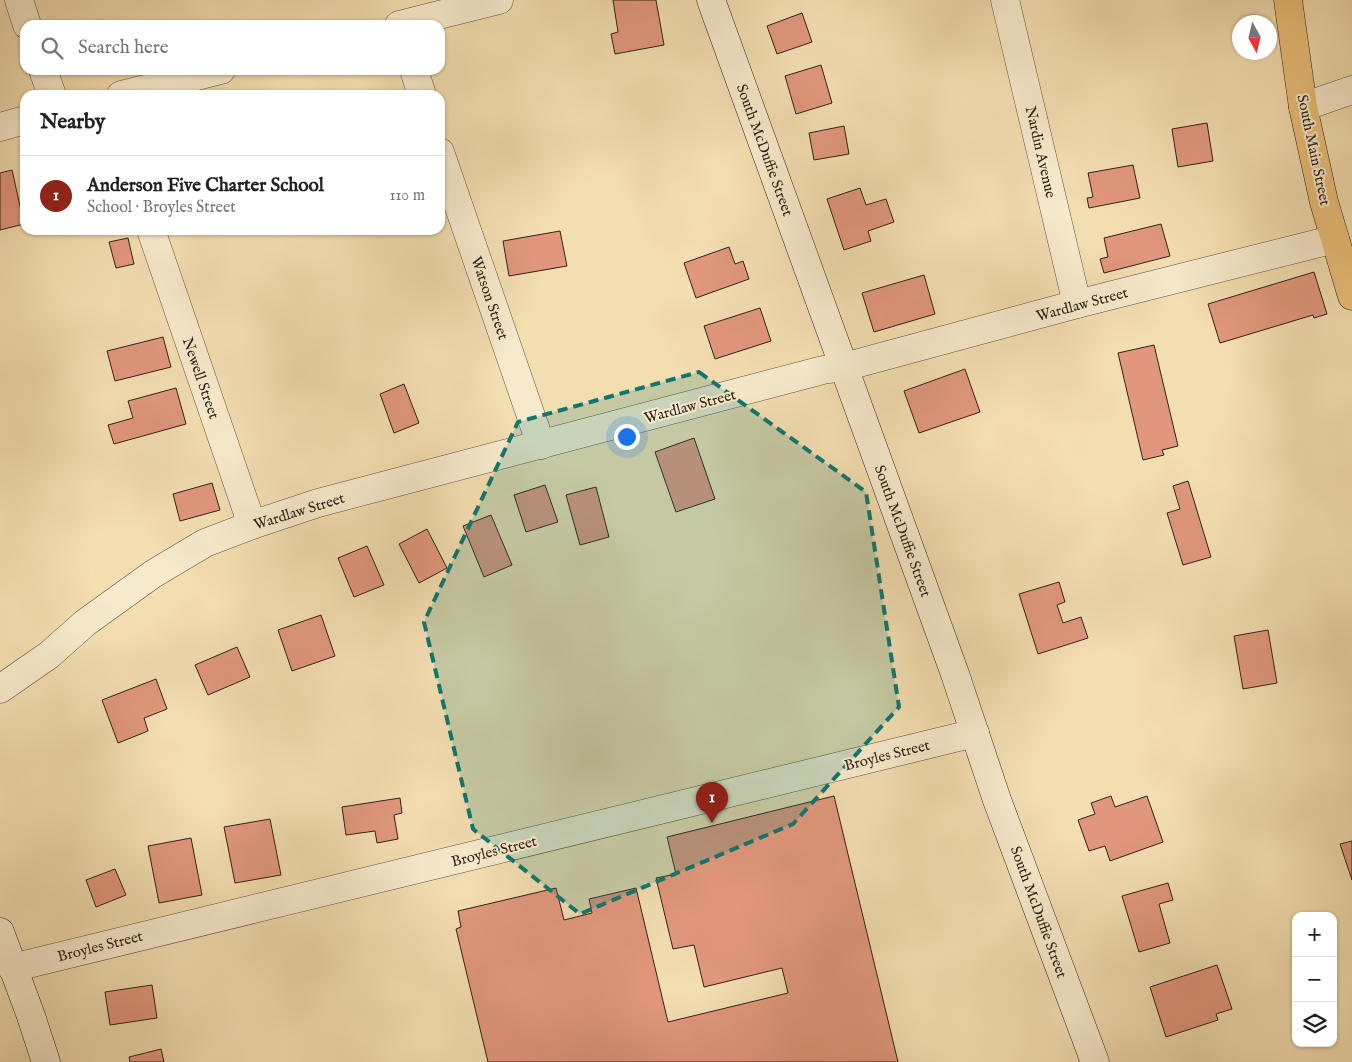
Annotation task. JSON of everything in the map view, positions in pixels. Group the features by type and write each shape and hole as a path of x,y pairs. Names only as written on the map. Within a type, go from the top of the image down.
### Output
{"main road":[{"name":"South Main Street","path":"1288,0 1303,107 1324,202 1352,296"}],"street":[{"path":"19,0 26,20"},
{"path":"419,20 499,0"},
{"name":"South McDuffie Street","path":"711,0 955,674 1001,809 1095,1062"},
{"name":"Nardin Avenue","path":"1004,0 1077,304"},
{"path":"45,75 50,90"},
{"path":"141,90 201,75"},
{"path":"416,75 420,90"},
{"path":"1303,107 1352,90"},
{"path":"0,127 20,121"},
{"name":"Watson Street","path":"445,167 541,445"},
{"name":"Newell Street","path":"153,235 252,525"},
{"name":"Wardlaw Street","path":"0,689 49,655 85,623 153,574 205,543 252,525 318,503 823,370 844,367 1077,304 1335,239"},
{"name":"Broyles Street","path":"12,968 975,733"},
{"path":"0,932 31,1016 44,1062"}],"highlighted area":[{"path":"699,372 866,492 899,707 793,824 580,914 473,829 424,622 518,422"}],"building":[{"path":"613,0 656,0 664,45 615,54 611,34 618,32"},
{"path":"802,13 812,42 777,54 767,26"},
{"path":"821,65 832,103 796,114 785,76"},
{"path":"1207,123 1213,161 1178,167 1172,129"},
{"path":"844,126 849,154 814,160 809,133"},
{"path":"1133,165 1140,198 1089,208 1087,198 1093,197 1088,173"},
{"path":"12,170 20,206 20,225 0,230 0,173"},
{"path":"860,188 866,205 886,199 894,222 868,231 871,241 844,250 827,199"},
{"path":"1161,224 1170,256 1104,273 1100,259 1108,257 1104,238"},
{"path":"560,231 567,266 509,276 503,241"},
{"path":"128,238 134,264 116,268 109,242"},
{"path":"729,247 735,264 743,261 749,279 696,298 684,263"},
{"path":"1314,272 1327,314 1314,318 1313,315 1220,343 1208,304"},
{"path":"924,275 935,314 874,332 862,293"},
{"path":"760,308 771,341 715,359 704,326"},
{"path":"163,337 171,367 115,381 107,351"},
{"path":"1154,345 1178,446 1162,450 1164,455 1143,460 1118,353"},
{"path":"965,369 980,412 919,433 904,391"},
{"path":"404,384 419,423 394,433 380,394"},
{"path":"176,388 186,424 114,444 108,425 133,418 128,401"},
{"path":"694,438 715,499 676,512 655,452"},
{"path":"1188,481 1211,557 1183,565 1167,513 1180,509 1173,486"},
{"path":"212,483 220,510 180,521 173,494"},
{"path":"545,485 558,522 526,532 514,495"},
{"path":"596,487 609,537 580,545 566,495"},
{"path":"491,515 512,565 484,577 463,526"},
{"path":"427,529 447,568 419,583 399,544"},
{"path":"367,546 384,585 354,597 338,558"},
{"path":"1059,582 1065,602 1057,605 1063,623 1081,617 1088,638 1038,654 1019,594"},
{"path":"321,615 335,656 292,671 278,630"},
{"path":"1268,630 1277,683 1243,689 1234,636"},
{"path":"237,647 250,677 208,695 195,665"},
{"path":"156,679 167,709 144,718 148,731 118,743 102,700"},
{"path":"834,796 898,1062 488,1062 456,929 461,927 458,911 556,888 564,920 592,913 589,899 636,888 668,1022 788,993 782,968 704,987 694,945 673,949 656,878 676,874 667,837"},
{"path":"1111,796 1115,807 1147,796 1163,842 1110,861 1105,846 1089,851 1078,820 1095,814 1091,803"},
{"path":"400,798 402,813 394,815 398,839 377,843 375,831 346,835 342,807"},
{"path":"270,819 281,875 235,883 224,827"},
{"path":"191,838 202,895 159,903 148,846"},
{"path":"1352,841 1352,880 1340,844"},
{"path":"115,869 126,895 96,907 86,880"},
{"path":"1168,883 1173,900 1159,904 1170,943 1139,952 1122,896"},
{"path":"1217,965 1232,1009 1216,1014 1218,1020 1166,1037 1150,987"},
{"path":"152,985 157,1018 110,1025 105,992"},
{"path":"161,1049 164,1062 130,1062 129,1057"}],"place":[{"name":"Anderson Five Charter School","path":"712,823"}]}
